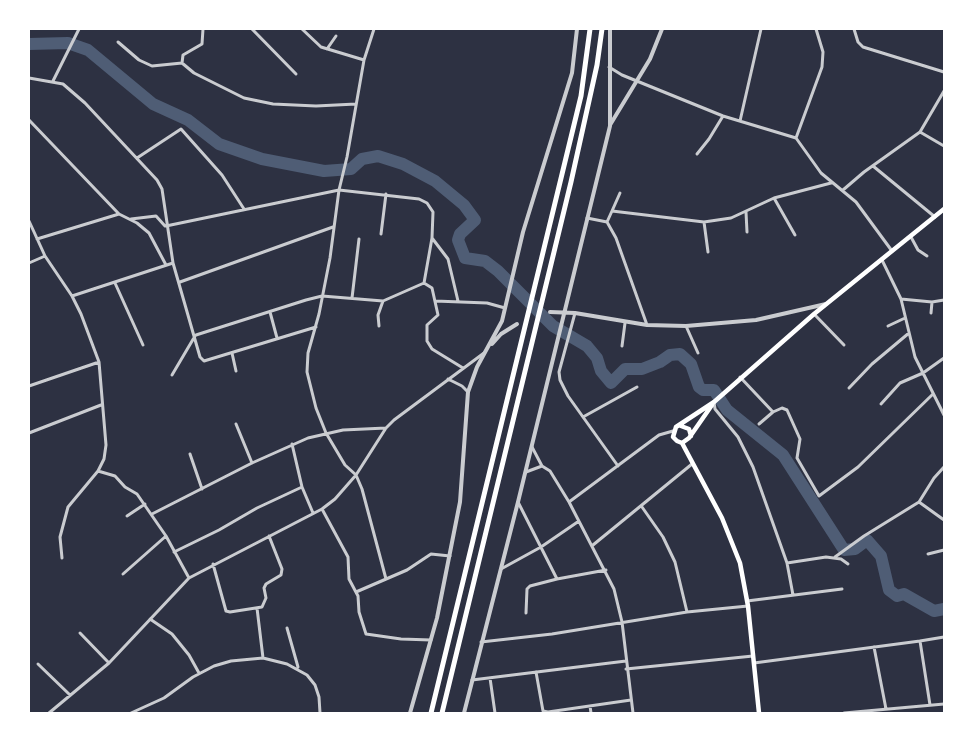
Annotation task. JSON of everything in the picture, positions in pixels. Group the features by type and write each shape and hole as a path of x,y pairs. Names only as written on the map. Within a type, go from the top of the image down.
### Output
{"highway":[{"path":"431,713 562,178 581,96 590,29"},
{"path":"442,713 571,182 595,73 602,29"}],"main road":[{"path":"759,713 747,604 740,563 729,534 682,443 673,437 673,431 714,402 740,377 814,314 944,209"},
{"path":"682,443 690,436 714,402"},
{"path":"680,426 685,426 690,436"}],"street":[{"path":"182,63 183,56 202,44 203,29"},
{"path":"252,29 296,74"},
{"path":"303,30 310,29"},
{"path":"374,29 364,60 347,157 339,190 330,258 316,327 308,353 308,372 316,408 326,433 345,465 356,475 362,489 386,579"},
{"path":"410,713 431,640 460,502 468,392 484,353 502,321 537,184 568,89 577,29"},
{"path":"464,713 558,342 610,126 610,29"},
{"path":"610,126 638,80 662,29"},
{"path":"740,122 761,29 766,29"},
{"path":"796,138 822,67 823,52 816,29"},
{"path":"854,29 858,42 864,47 944,72"},
{"path":"53,81 63,57 78,30"},
{"path":"303,30 314,42 327,49 364,60"},
{"path":"327,49 336,36"},
{"path":"118,42 139,60 152,66 182,63 194,73 244,98 273,104 316,106 356,104"},
{"path":"609,67 622,75 723,116 796,138 830,183 843,190 868,217 892,252"},
{"path":"29,78 63,84 85,103 160,185 173,263 196,335 200,357 204,361 316,327"},
{"path":"843,190 920,132 944,91"},
{"path":"697,154 723,116"},
{"path":"29,120 119,214 153,237 166,265"},
{"path":"137,158 182,130 222,175 244,208"},
{"path":"920,132 944,146"},
{"path":"873,166 935,217"},
{"path":"612,211 704,222 724,220 746,212 774,198 830,183"},
{"path":"166,226 244,208 339,190 419,199 427,203 433,212 432,238 424,283"},
{"path":"607,222 620,193"},
{"path":"381,234 386,194"},
{"path":"774,198 795,235"},
{"path":"746,212 747,232"},
{"path":"37,239 119,214"},
{"path":"129,219 156,216 166,226"},
{"path":"587,218 607,222 616,238 647,325"},
{"path":"29,221 45,256 82,314 99,362 105,452 98,471 68,507 60,537 62,558"},
{"path":"704,222 708,252"},
{"path":"180,282 333,227"},
{"path":"911,237 918,250 927,256"},
{"path":"432,238 448,259 458,301"},
{"path":"352,298 359,239"},
{"path":"29,263 45,256"},
{"path":"882,260 901,299 915,356 944,415"},
{"path":"72,296 173,263"},
{"path":"115,283 143,346"},
{"path":"424,283 432,288 438,315 427,325 427,341 432,349 462,368"},
{"path":"172,375 196,335 322,296 384,302 424,283"},
{"path":"901,299 932,302 944,300"},
{"path":"435,301 487,303 505,308"},
{"path":"379,326 378,315 384,302"},
{"path":"931,313 932,302"},
{"path":"550,312 575,313 625,323 686,326 756,320 826,304"},
{"path":"270,312 277,338"},
{"path":"575,313 559,377 561,385 618,466"},
{"path":"814,314 844,344"},
{"path":"888,326 905,318"},
{"path":"502,321 503,326 510,328"},
{"path":"622,346 625,323"},
{"path":"49,713 109,663 189,578 322,509 335,499 356,475 386,428 424,396 484,353 510,328 517,324"},
{"path":"686,326 698,353"},
{"path":"849,388 872,364 909,333"},
{"path":"232,353 236,371"},
{"path":"881,404 900,383 923,373 944,358"},
{"path":"29,386 99,362"},
{"path":"740,377 774,412"},
{"path":"448,379 454,380 468,392"},
{"path":"583,417 637,387"},
{"path":"760,424 782,408 788,410 800,435 796,458 819,496 858,467 933,394"},
{"path":"714,402 715,409 738,437 752,467 786,562 793,595"},
{"path":"29,433 101,405"},
{"path":"236,424 252,462"},
{"path":"152,514 252,462 292,444 326,433 386,428"},
{"path":"569,502 659,435 673,431"},
{"path":"292,444 302,487 313,513"},
{"path":"531,446 542,466 550,471 569,502 606,570 614,589 622,622 626,669 633,713"},
{"path":"190,454 202,489"},
{"path":"593,545 642,507 692,464"},
{"path":"525,472 542,466"},
{"path":"786,562 835,557 864,536 919,502 934,478 944,467"},
{"path":"98,471 119,478 125,487 132,490 145,504 166,536 189,578"},
{"path":"174,552 302,487"},
{"path":"518,502 556,579"},
{"path":"919,502 944,520"},
{"path":"127,516 145,504"},
{"path":"642,507 663,537 675,562 687,612"},
{"path":"322,509 348,556 349,579 356,592 366,634 401,639 431,640"},
{"path":"499,570 541,547 579,521"},
{"path":"213,564 226,611 257,608 265,603 266,584 281,575 282,569 269,535"},
{"path":"124,574 166,536"},
{"path":"928,554 944,550"},
{"path":"356,592 386,579 431,554 450,556"},
{"path":"835,557 848,564"},
{"path":"526,613 527,589 530,586 606,570"},
{"path":"481,642 842,589"},
{"path":"257,608 263,658"},
{"path":"150,620 172,634 189,655 199,674"},
{"path":"287,628 298,668"},
{"path":"80,633 109,663"},
{"path":"754,663 944,637"},
{"path":"920,641 930,705"},
{"path":"874,647 886,709"},
{"path":"626,669 753,656"},
{"path":"131,713 164,698 199,674 231,661 263,658 298,668 315,685 319,697 320,713"},
{"path":"472,680 626,662"},
{"path":"38,664 70,695"},
{"path":"536,672 543,711 548,712 631,700"},
{"path":"490,678 496,713"},
{"path":"844,713 944,704"},
{"path":"590,706 591,713"}],"waterway":[{"path":"29,44 68,43 88,50 153,104 188,120 219,144 262,159 324,171 351,169 362,159 378,156 403,164 435,181 464,205 475,220 460,234 458,240 465,258 485,261 498,271 553,326 587,346 597,358 601,371 611,383 625,369 642,369 660,362 670,355 680,354 691,364 699,387 703,390 714,390 727,410 783,455 844,550 855,549 867,540 881,556 889,590 897,596 904,594 934,611 944,609"}]}
